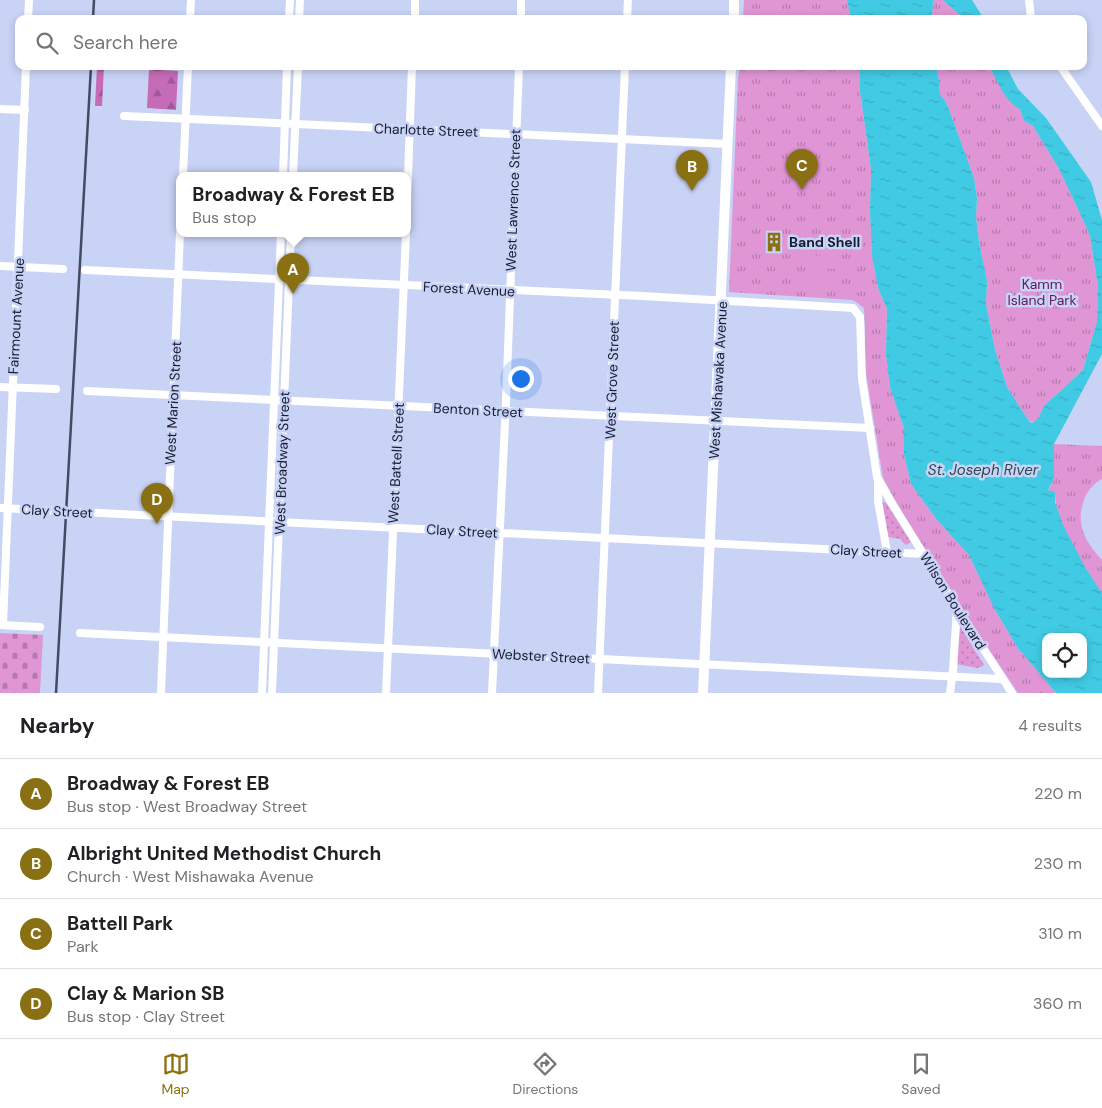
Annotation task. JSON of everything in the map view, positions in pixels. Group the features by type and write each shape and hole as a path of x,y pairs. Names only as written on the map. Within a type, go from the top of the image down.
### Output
{"main road":[{"path":"734,0 734,15"},
{"name":"West Mishawaka Avenue","path":"704,693 731,70"}],"street":[{"path":"28,15 29,0"},
{"path":"190,15 191,0"},
{"path":"289,15 290,0"},
{"path":"299,15 300,0"},
{"path":"414,15 415,0"},
{"path":"521,0 521,15"},
{"path":"627,15 628,0"},
{"path":"1028,0 1030,15"},
{"name":"Fairmount Avenue","path":"1,625 4,508 13,388 26,70"},
{"path":"183,172 188,70"},
{"path":"283,172 287,70"},
{"path":"293,172 298,70"},
{"path":"408,172 412,70"},
{"name":"West Lawrence Street","path":"492,693 519,70"},
{"name":"West Grove Street","path":"598,693 625,70"},
{"path":"1063,70 1102,126"},
{"path":"0,109 25,110"},
{"name":"Charlotte Street","path":"124,116 728,144"},
{"name":"West Marion Street","path":"160,693 180,237"},
{"name":"West Broadway Street","path":"262,693 281,237"},
{"name":"West Broadway Street","path":"272,693 291,237"},
{"name":"West Battell Street","path":"386,693 406,237"},
{"path":"0,266 63,269"},
{"name":"Forest Avenue","path":"85,270 853,308"},
{"name":"Wilson Boulevard","path":"853,308 860,317 860,363 877,477 1001,679 1012,693"},
{"path":"0,387 56,389"},
{"name":"Benton Street","path":"87,391 870,428"},
{"path":"877,477 878,501 887,552"},
{"name":"Clay Street","path":"4,508 924,554"},
{"path":"950,693 957,608"},
{"path":"1,625 40,627"},
{"name":"Webster Street","path":"80,633 1001,679"}],"green space":[{"path":"744,0 847,0 850,15 743,15"},
{"path":"933,0 943,0 960,15 932,15"},
{"path":"97,70 104,70 102,106 95,106"},
{"path":"149,70 178,71 176,110 147,108"},
{"path":"739,70 860,70 860,91 871,169 872,256 878,288 887,309 886,354 890,388 904,428 904,455 911,484 937,520 969,555 994,608 1017,647 1056,693 1018,693 905,517 883,478 865,367 864,308 853,300 729,292"},
{"name":"Kamm Island Park","path":"937,70 991,70 1006,95 1020,109 1024,121 1033,126 1059,169 1090,236 1098,286 1097,321 1083,370 1044,406 1038,419 1034,422 1029,421 1007,387 995,350 986,304 987,281 979,242 974,178 947,104 940,94"},
{"path":"811,239 837,240 836,253 810,252"},
{"path":"811,255 836,257 836,269 810,268"},
{"path":"810,271 836,272 835,285 809,284"},
{"path":"1054,444 1102,446 1102,479 1087,493 1081,509 1081,525 1086,539 1102,560 1102,593 1079,558 1065,531 1056,504 1055,492 1048,491 1054,478"},
{"path":"883,502 886,503 911,542 906,545 900,539 888,537"},
{"path":"960,626 983,666 977,668 956,664"},
{"path":"0,633 43,635 40,693 0,693"}],"water":[{"path":"847,0 933,0 932,15 850,15"},
{"path":"943,0 972,0 981,15 960,15"},
{"name":"St. Joseph River","path":"860,70 937,70 940,94 947,104 974,178 979,242 987,281 986,304 995,350 1007,387 1032,423 1038,419 1044,406 1083,370 1097,321 1098,286 1090,236 1059,169 1033,126 1024,121 1020,109 1006,96 991,70 1008,70 1018,89 1046,118 1091,182 1102,220 1102,354 1054,444 1054,478 1048,490 1055,492 1055,502 1063,525 1085,567 1102,593 1102,693 1056,693 1043,678 1087,678 1087,633 1042,633 1042,676 1017,647 994,608 969,555 937,520 911,484 904,455 904,428 890,388 886,354 887,309 878,288 872,256 871,169 860,91"}],"railway":[{"path":"93,15 94,0"},
{"path":"56,693 91,70"}],"place":[{"name":"Battell Park","path":"802,190"},
{"name":"Albright United Methodist Church","path":"692,191"},
{"name":"Band Shell","path":"774,242"},
{"name":"Broadway & Forest EB","path":"293,294"},
{"name":"Clay & Marion SB","path":"157,524"}]}
